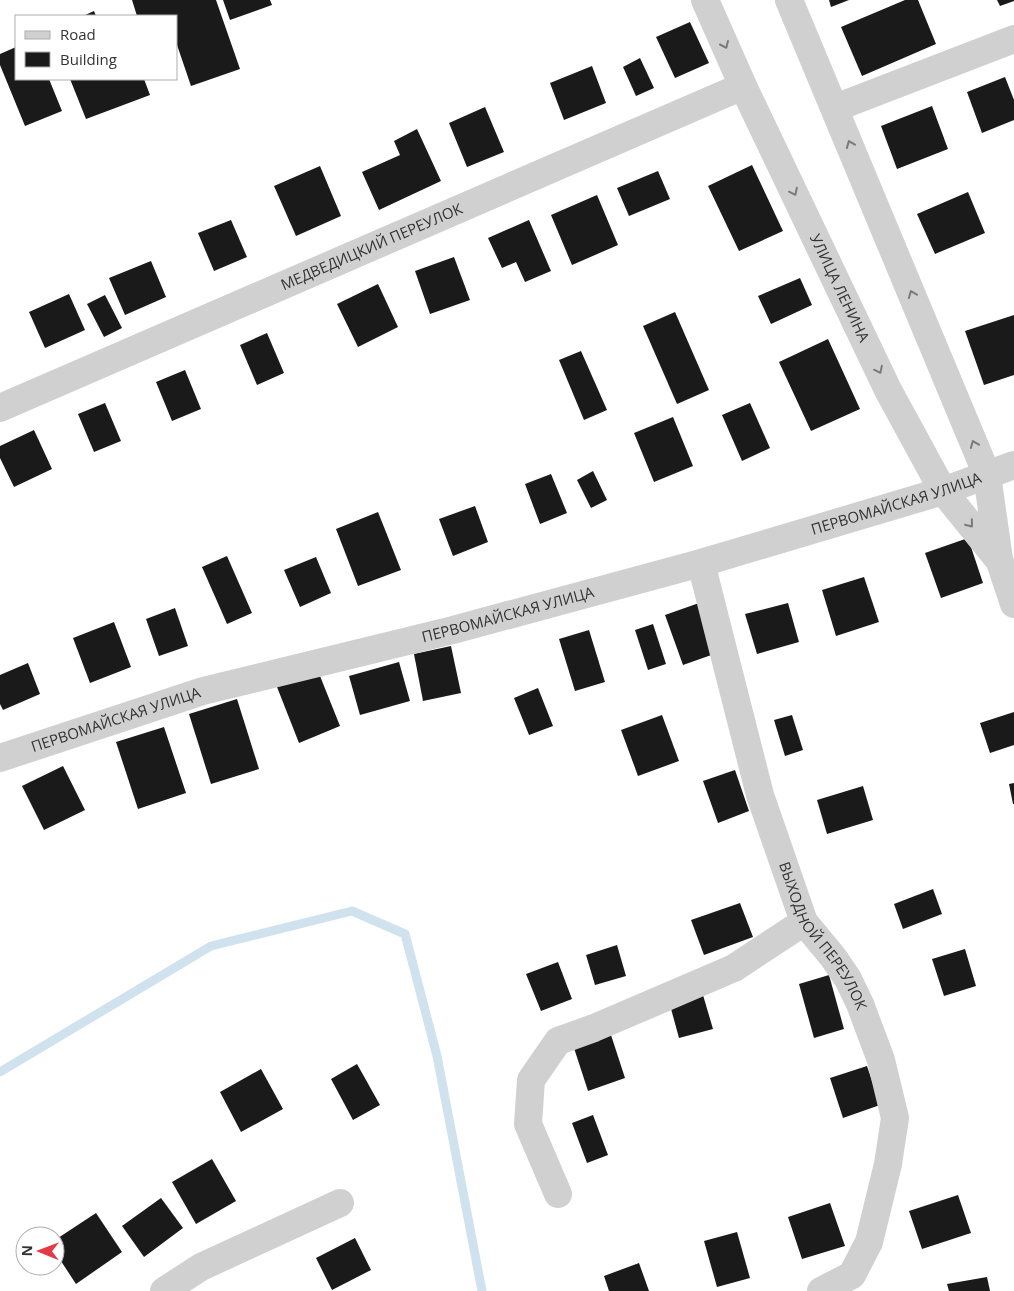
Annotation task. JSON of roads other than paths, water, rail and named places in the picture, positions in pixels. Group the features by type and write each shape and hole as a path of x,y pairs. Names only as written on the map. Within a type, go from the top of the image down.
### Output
{"street":[{"name":"УЛИЦА ЛЕНИНА","path":"705,0 743,86 888,390 943,490 998,559"},
{"name":"УЛИЦА ЛЕНИНА","path":"789,0 987,475 998,559 1014,604"},
{"path":"835,108 1014,39"},
{"name":"МЕДВЕДИЦКИЙ ПЕРЕУЛОК","path":"0,408 743,86"},
{"name":"ПЕРВОМАЙСКАЯ УЛИЦА","path":"0,758 204,691 453,630 701,562 943,490 1014,465"},
{"name":"ВЫХОДНОЙ ПЕРЕУЛОК","path":"701,562 760,795 804,922 833,957 848,979 860,1004 880,1060 895,1118 888,1164 869,1242 852,1275 821,1291"},
{"path":"558,1194 528,1124 531,1080 558,1041 594,1028 734,968 804,922"},
{"path":"164,1291 201,1267 340,1203"}],"waterway":[{"path":"0,1072 211,946 352,911 405,934 437,1056 482,1291"}]}
